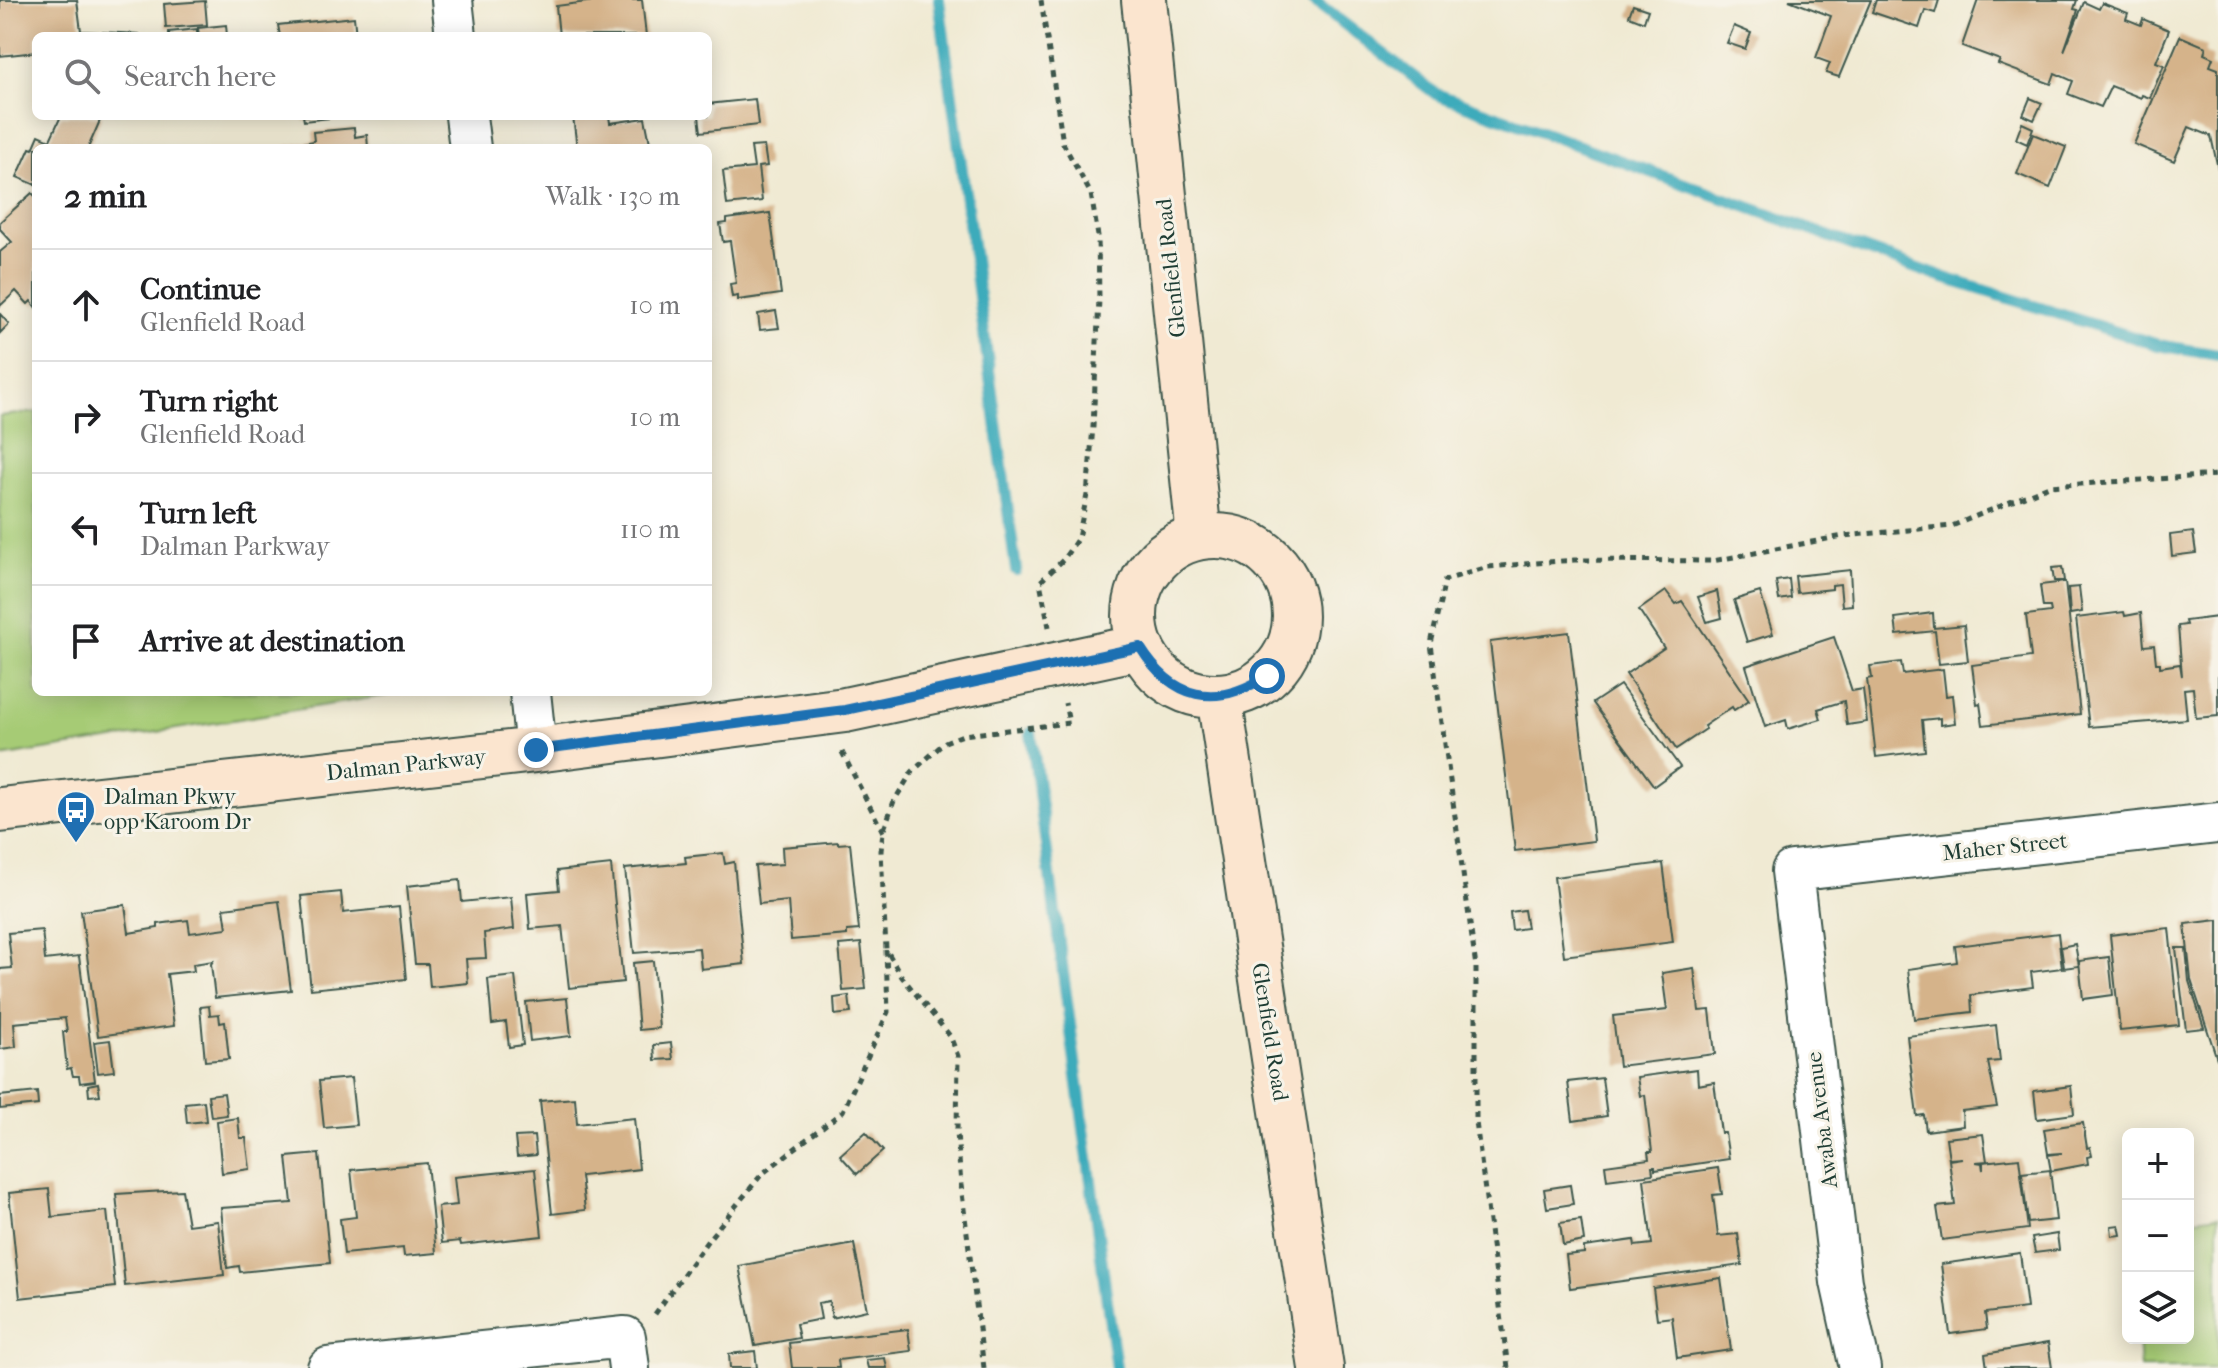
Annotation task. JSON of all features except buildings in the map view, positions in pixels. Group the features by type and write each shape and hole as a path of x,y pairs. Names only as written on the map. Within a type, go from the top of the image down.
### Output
{"main road":[{"name":"Glenfield Road","path":"1144,0 1199,537"},
{"path":"1220,536 1246,542 1269,557 1286,578 1294,603 1294,630 1285,655 1267,676 1245,690 1219,696 1194,693 1172,684 1153,668 1140,647 1134,614 1137,594 1145,576 1163,554 1177,545 1199,537 1220,536"},
{"name":"Dalman Parkway","path":"0,810 536,750 845,710 1140,647"},
{"name":"Glenfield Road","path":"1219,696 1321,1368"}],"street":[{"path":"452,0 456,32"},
{"path":"466,120 470,144"},
{"path":"530,696 536,750"},
{"name":"Maher Street","path":"1792,871 2218,823"},
{"name":"Awaba Avenue","path":"1792,871 1841,1282 1860,1368"},
{"path":"328,1368 627,1352"}],"path":[{"path":"1508,1368 1476,1122 1476,967 1431,644 1445,580 1488,567 1574,560 1713,561 1843,536 1952,526 2049,486 2218,475"},
{"path":"822,712 883,832"},
{"path":"627,1352 708,1240 762,1174 843,1111 888,1012 886,949"}],"green space":[{"path":"32,412 32,696 383,696 0,757 0,416"},
{"path":"2218,1216 2218,1368 2140,1368 2138,1344 2194,1344 2194,1219"}],"waterway":[{"path":"939,0 1016,570"},
{"path":"1313,0 1436,94 1938,276 2158,345 2218,355"},
{"path":"1031,733 1116,1368"}],"place":[{"name":"Dalman Pkwy opp Karoom Dr","path":"76,844"}],"route":[{"path":"536,750 845,710 1140,647 1153,668 1172,684 1194,693 1219,696 1245,690 1267,676"}]}
